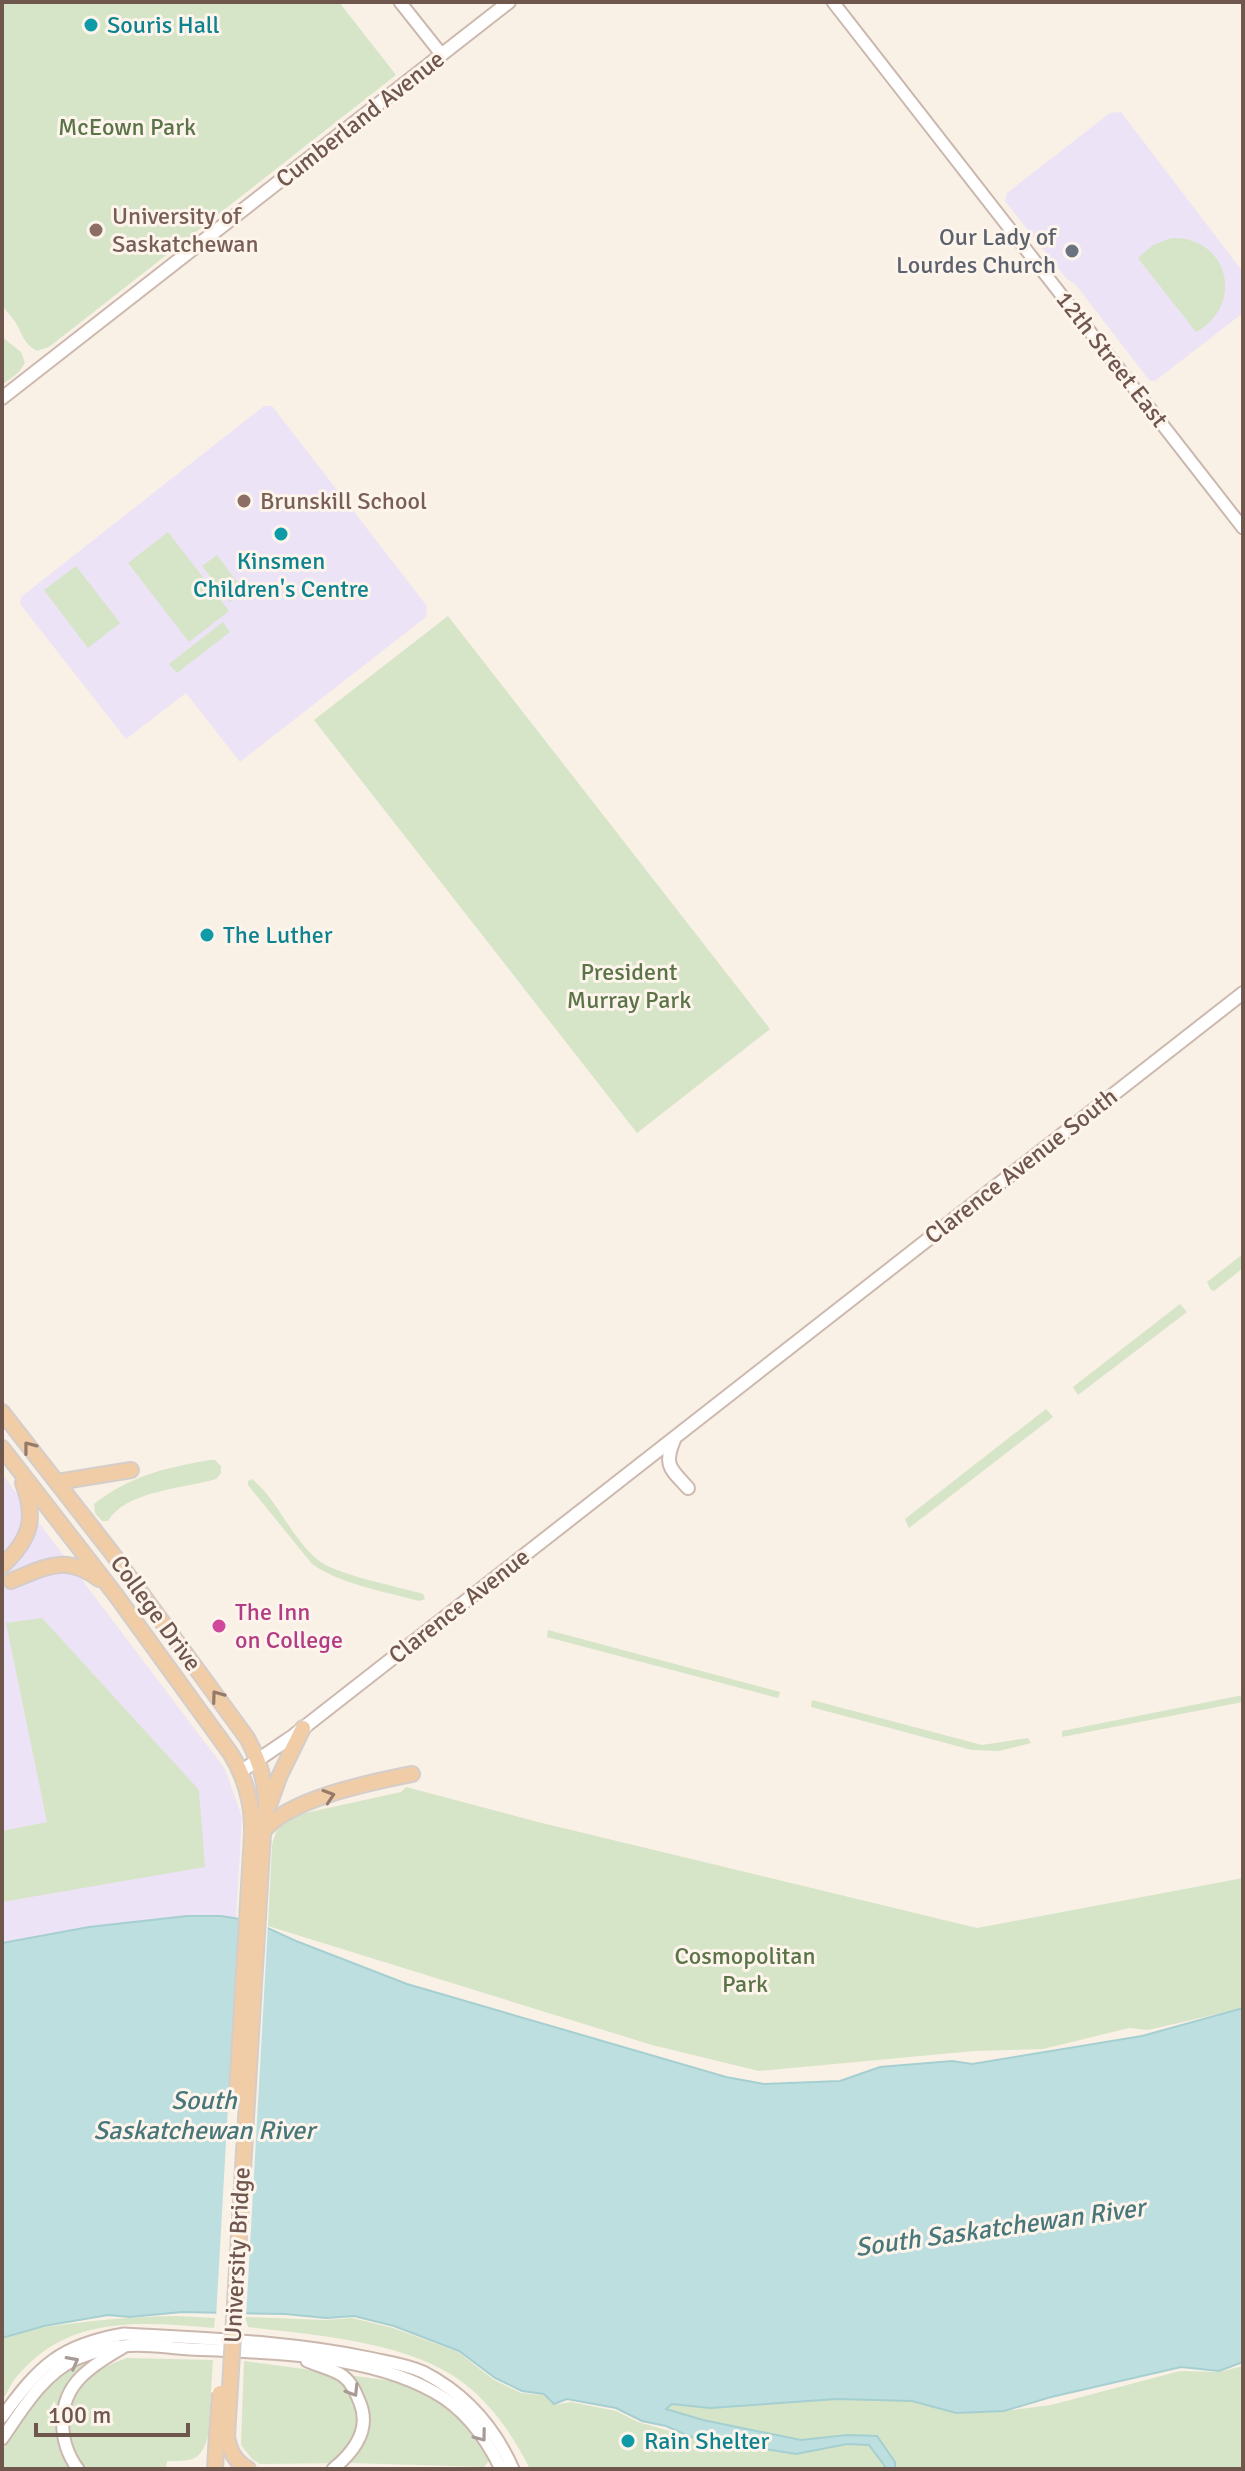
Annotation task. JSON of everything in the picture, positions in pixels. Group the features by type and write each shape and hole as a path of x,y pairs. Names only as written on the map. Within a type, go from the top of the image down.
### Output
{"main road":[{"name":"Cumberland Avenue","path":"2,398 509,2"},
{"name":"Clarence Avenue South","path":"675,1436 1243,993"},
{"name":"College Drive","path":"2,1412 247,1738 259,1761 265,1792 266,1817 258,1833"},
{"path":"675,1436 668,1454 669,1465 688,1488"},
{"name":"Clarence Avenue","path":"240,1772 303,1728 675,1436"},
{"name":"College Drive","path":"2,1448 115,1594 215,1732 240,1772 258,1833"},
{"path":"2,1566 19,1548 30,1520 27,1493 15,1464"},
{"path":"57,1482 131,1470"},
{"path":"11,1581 56,1564 68,1564 82,1568 115,1594"},
{"path":"266,1817 280,1775 303,1728"},
{"path":"258,1833 294,1808 412,1774"},
{"name":"University Bridge","path":"222,2436 258,1833"},
{"path":"203,2469 222,2436"},
{"path":"222,2436 229,2469"},
{"path":"222,2436 235,2458 248,2469"},
{"path":"215,2451 215,2469"}],"street":[{"path":"400,2 442,55"},
{"name":"12th Street East","path":"833,2 1243,528"},
{"path":"2,2417 42,2367 84,2342 124,2334 264,2342 343,2353 410,2367 424,2373 469,2404 486,2422 501,2442 513,2469"},
{"path":"78,2469 69,2457 63,2431 65,2405 70,2391 93,2367 127,2345"},
{"path":"2,2439 32,2396 56,2372 72,2361 109,2347 127,2345 287,2354 399,2375 433,2392 466,2416 491,2449 501,2469"},
{"path":"287,2354 342,2375 355,2390 364,2413 362,2432 349,2456 333,2469"}],"shaded area":[{"path":"1121,112 1243,272 1243,313 1155,381 1150,381 1075,284 1066,278 1005,201 1007,193 1110,113"},
{"name":"Brunskill School","path":"264,406 272,406 427,606 426,617 240,762 186,693 126,739 20,604 21,597"},
{"path":"2,1474 225,1769 242,1817 236,1918 196,1916 89,1927 2,1943"}],"green space":[{"name":"McEown Park","path":"2,2 339,2 396,75 49,347 37,351 26,342 2,305"},
{"path":"1171,238 1191,240 1206,248 1224,274 1225,290 1221,306 1211,320 1196,332 1138,258 1153,245"},
{"path":"2,337 21,352 25,363 2,385"},
{"path":"168,532 229,611 189,642 128,563"},
{"path":"217,555 244,591 230,602 202,566"},
{"path":"76,566 120,623 88,648 44,590"},
{"name":"President Murray Park","path":"448,616 770,1029 637,1133 314,720"},
{"path":"223,622 230,632 177,673 169,664"},
{"path":"1243,1254 1243,1268 1214,1291 1211,1290 1207,1282"},
{"path":"1180,1304 1187,1312 1078,1395 1073,1387"},
{"path":"1046,1409 1053,1417 909,1528 905,1519"},
{"path":"210,1460 221,1466 221,1473 216,1479 141,1497 116,1511 108,1521 102,1521 95,1513 94,1504 136,1479"},
{"path":"252,1479 318,1560 352,1575 423,1594 425,1599 419,1601 364,1587 312,1564 248,1485"},
{"path":"42,1618 199,1790 205,1867 2,1902 2,1831 47,1822 6,1623"},
{"path":"548,1630 780,1693 778,1698 547,1637"},
{"path":"1243,1695 1243,1702 1062,1737 1062,1731"},
{"path":"812,1700 982,1745 1028,1738 1031,1743 999,1751 972,1750 811,1707"},
{"name":"Cosmopolitan Park","path":"406,1787 977,1928 1243,1878 1243,2008 1148,2030 1129,2028 1043,2049 974,2051 759,2071 652,2045 268,1926 272,1846 283,1823 296,1815 401,1792"},
{"path":"177,2316 215,2318 214,2328 134,2324 84,2332 60,2341 38,2355 16,2378 2,2402 2,2335 89,2321"},
{"path":"245,2317 352,2318 393,2328 458,2352 494,2380 521,2393 544,2395 554,2405 571,2402 616,2411 638,2422 691,2437 796,2454 847,2444 870,2445 890,2469 530,2469 497,2417 476,2394 430,2363 353,2341 248,2327"},
{"path":"127,2358 213,2360 208,2436 202,2451 194,2458 167,2461 166,2469 82,2467 67,2432 67,2415 72,2400 93,2375"},
{"path":"93,2360 70,2383 55,2424 61,2454 70,2469 2,2469 2,2450 38,2398 61,2376"},
{"path":"244,2361 399,2382 433,2398 461,2421 485,2449 490,2460 484,2467 260,2464 241,2445"},
{"path":"1243,2366 1243,2469 895,2469 895,2462 877,2436 847,2435 801,2440 665,2409 672,2404 837,2399 912,2401 956,2413 1004,2411 1051,2405 1180,2371 1219,2372"}],"water":[{"name":"South Saskatchewan River","path":"187,1916 221,1916 252,1921 407,1984 726,2077 764,2084 840,2081 880,2067 952,2061 972,2064 1142,2036 1243,2008 1243,2362 1219,2371 1181,2367 1004,2411 956,2413 912,2401 837,2399 710,2408 672,2404 666,2409 703,2420 801,2440 847,2435 877,2436 895,2462 895,2469 887,2469 869,2445 847,2444 796,2454 691,2437 666,2426 642,2421 616,2408 567,2399 554,2404 544,2394 522,2391 495,2378 459,2351 394,2326 354,2316 326,2318 182,2312 130,2317 108,2315 44,2326 2,2338 2,1943 89,1927"}],"pier":[{"path":"239,1914 268,1924 246,2318 216,2318"}],"place":[{"name":"Souris Hall","path":"91,25"},
{"name":"University of Saskatchewan","path":"96,230"},
{"name":"Our Lady of Lourdes Church","path":"1072,251"},
{"name":"Brunskill School","path":"244,501"},
{"name":"Kinsmen Children's Centre","path":"281,534"},
{"name":"The Luther","path":"207,935"},
{"name":"The Inn on College","path":"219,1626"},
{"name":"Rain Shelter","path":"628,2441"}]}
